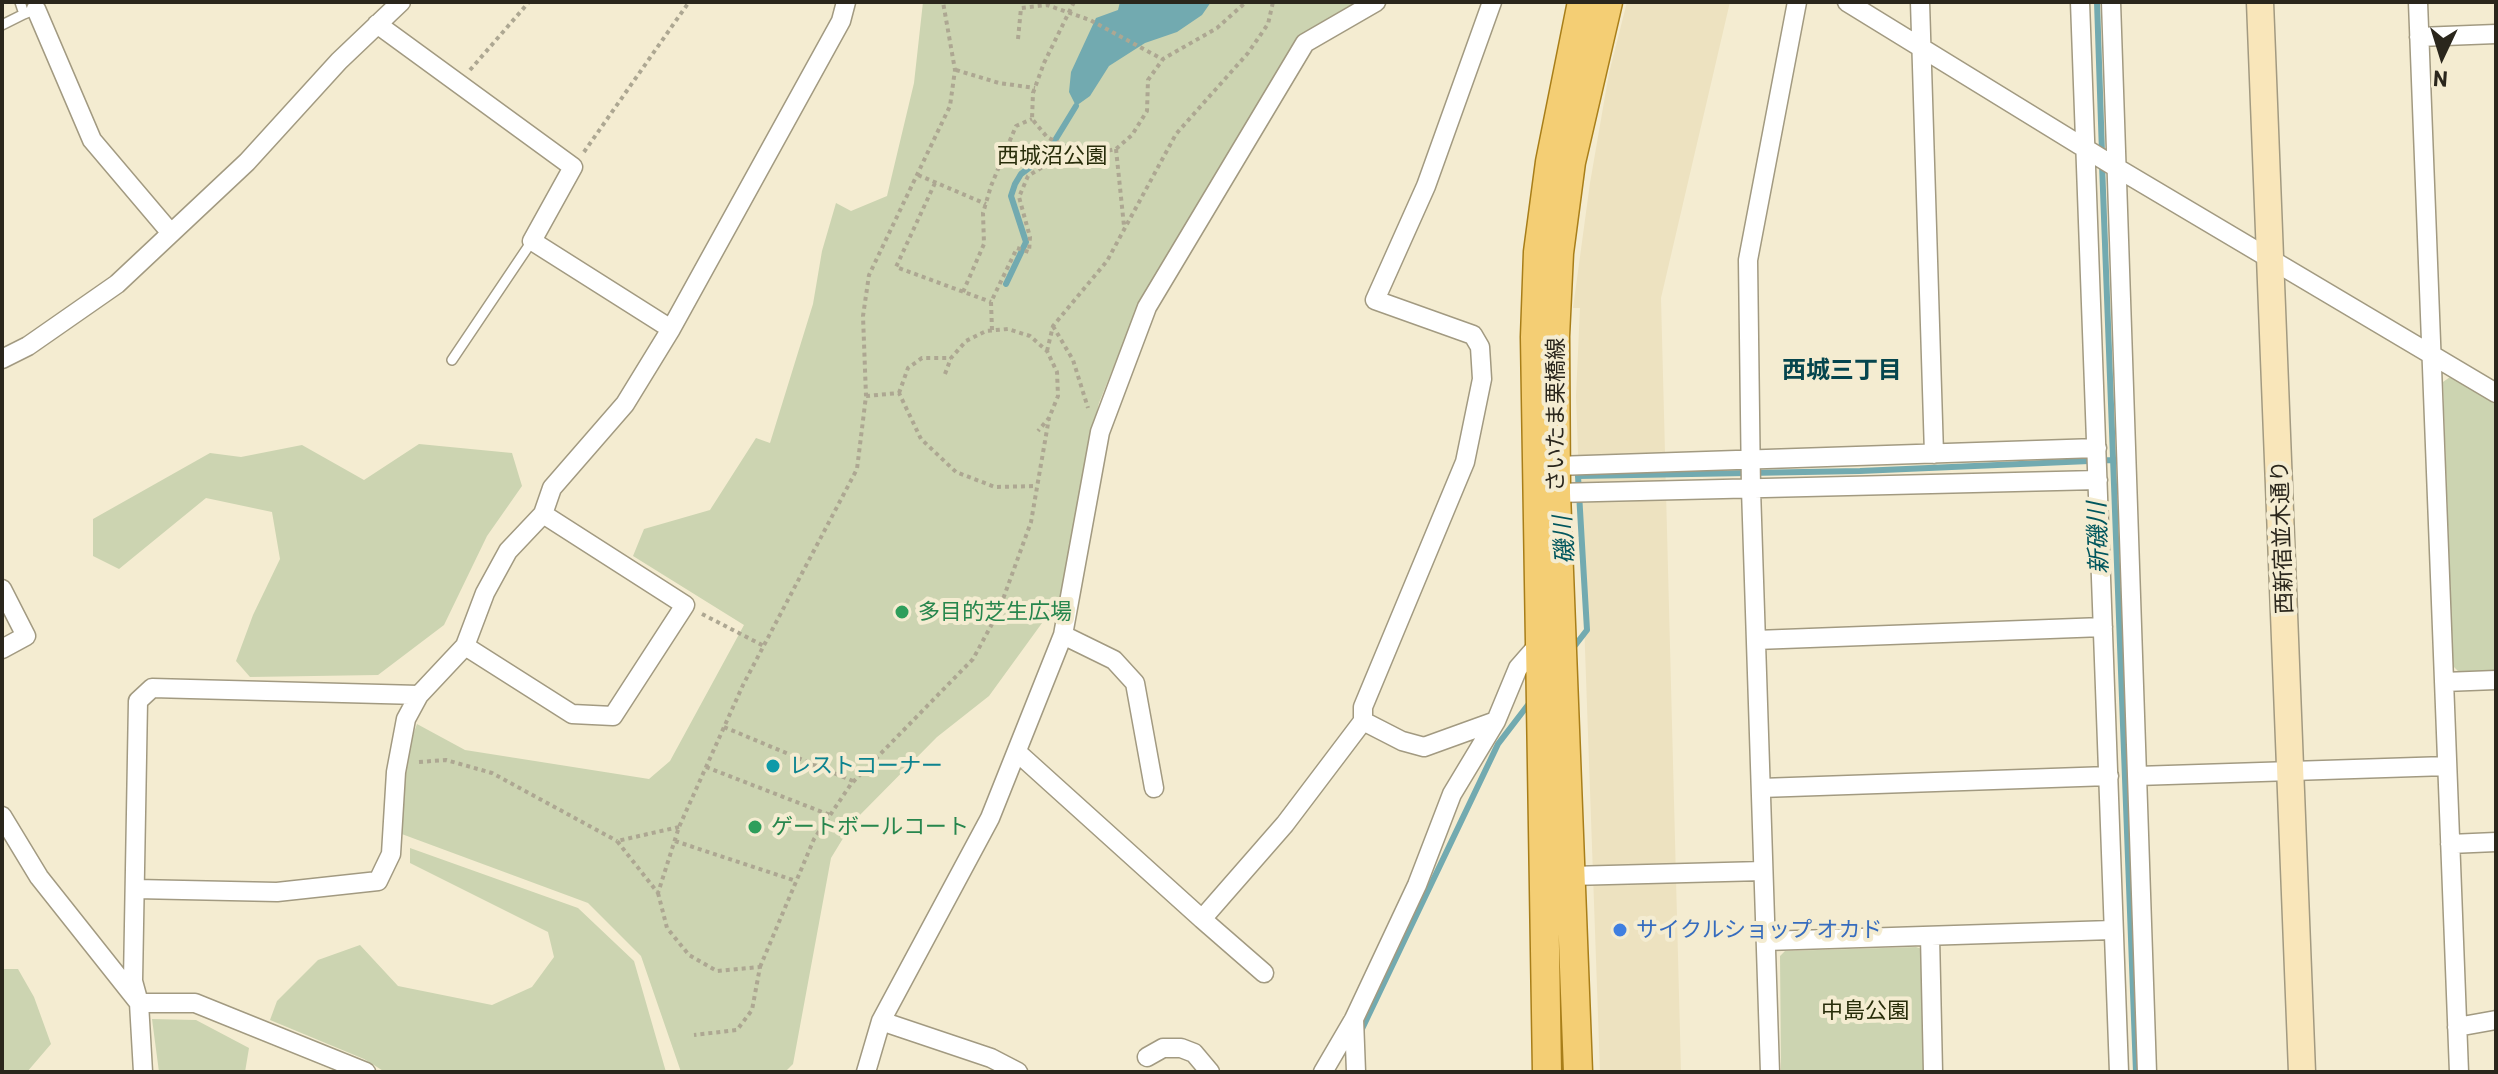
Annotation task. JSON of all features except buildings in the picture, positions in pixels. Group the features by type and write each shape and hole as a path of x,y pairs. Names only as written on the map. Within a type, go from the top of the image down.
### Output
{"main road":[{"name":"さいたま栗橋線","path":"1547,1072 1534,431 1538,252 1550,162 1582,2"},
{"name":"さいたま栗橋線","path":"1578,1072 1556,480 1559,253 1571,162 1608,2"}],"street":[{"path":"2,359 28,346 117,284 247,162 401,2"},
{"path":"136,889 277,892 378,881 391,854 398,763 406,719 419,695 465,646 485,593 508,551 543,514 552,488 625,404 671,329 841,21 846,2"},
{"path":"866,1072 881,1021 990,818 1063,635 1100,432 1147,307 1305,43 1376,2"},
{"path":"1202,919 1285,824 1363,721 1363,707 1460,475 1482,379 1480,347 1473,335 1375,300 1426,186 1492,2"},
{"path":"1770,1072 1750,460 1748,260 1797,2"},
{"path":"1847,2 2085,145 2117,168 2496,393"},
{"path":"1920,2 1934,454"},
{"path":"2080,2 2119,1072"},
{"path":"2111,2 2147,1072"},
{"name":"西新宿並木通り","path":"2260,2 2302,1072"},
{"path":"2418,2 2459,1072"},
{"path":"27,8 92,140 170,232"},
{"path":"377,24 573,167 532,241 671,329"},
{"path":"2419,37 2496,34"},
{"path":"1556,480 1750,460 2097,448"},
{"path":"1556,480 1751,489 2098,480"},
{"path":"465,646 572,714 613,716 685,605 543,514"},
{"path":"2,589 26,636 2,649"},
{"path":"1756,640 2103,627"},
{"path":"1063,635 1114,660 1135,683 1154,788"},
{"path":"1323,1072 1354,1019 1417,885 1452,794 1496,721 1518,668 1539,644"},
{"path":"2444,682 2496,680"},
{"path":"143,1072 139,1003 133,981 138,701 152,688 419,695"},
{"path":"1363,721 1402,741 1424,747 1496,721"},
{"path":"1018,753 1264,973"},
{"path":"2137,776 2447,766"},
{"path":"1761,788 2109,776"},
{"path":"2,816 39,877 139,1003"},
{"path":"2450,844 2496,842"},
{"path":"1570,876 1763,871"},
{"path":"1766,941 2112,930"},
{"path":"1930,936 1933,1072"},
{"path":"139,1003 195,1003 366,1072"},
{"path":"1354,1019 1356,1072"},
{"path":"2457,1027 2496,1020"},
{"path":"881,1021 991,1058 1018,1072"},
{"path":"1147,1057 1163,1048 1181,1048 1194,1053 1210,1072"}],"lane":[{"path":"2,25 27,8"},
{"path":"452,360 532,241"}],"path":[{"path":"457,84 529,2"},
{"path":"573,167 689,2"},
{"path":"658,893 679,827 724,727 857,469 866,396 863,316 869,275 950,106 955,70 943,2"},
{"path":"1074,2 1035,88 1032,119 1047,137 1069,151 1084,156 1116,149 1132,135 1147,111 1148,80 1163,59 1217,28 1246,2"},
{"path":"1047,351 1053,326 1107,261 1176,134 1255,44 1268,24 1273,2"},
{"path":"1018,39 1021,8 1047,5 1090,20 1163,59"},
{"path":"955,70 999,83 1035,88"},
{"path":"963,292 984,244 986,204 1016,126 1032,119"},
{"path":"1116,149 1124,226"},
{"path":"992,330 991,302 1017,248 1029,252 1030,237 1019,197 1028,176 1069,151"},
{"path":"917,175 986,204"},
{"path":"935,183 896,267 991,302"},
{"path":"1053,326 1073,360 1089,414"},
{"path":"694,1035 737,1030 752,1010 760,967 814,839 853,781 973,659 1003,600 1031,522 1049,418 1058,396 1057,372 1047,351 1030,336 1008,329 992,330 966,341 951,358 945,374"},
{"path":"951,358 922,358 908,368 899,393 921,439 956,472 995,487 1037,486"},
{"path":"866,396 899,393"},
{"path":"1038,431 1049,418"},
{"path":"685,605 764,646"},
{"path":"724,727 853,781"},
{"path":"398,763 446,760 492,773 617,841 658,893 667,928 689,955 717,971 760,967"},
{"path":"706,767 830,815"},
{"path":"617,841 679,827"},
{"path":"675,841 796,881"}],"shaded area":[{"path":"1627,2 1730,2 1661,298 1681,1072 1600,1072 1576,396 1580,308 1573,308 1609,73"}],"green space":[{"name":"西城沼公園","path":"923,2 1356,2 1298,36 1136,311 1099,403 1085,462 1066,590 989,696 937,737 853,822 831,858 793,1064 785,1072 681,1072 641,956 588,903 399,833 402,764 417,724 465,750 649,779 670,761 744,625 633,556 644,529 710,510 756,438 770,443 813,304 822,251 836,203 851,211 887,196 914,83"},
{"path":"2450,377 2496,404 2496,673 2462,675 2453,666 2443,382"},
{"path":"419,444 512,453 522,486 487,536 444,625 378,675 250,677 236,661 253,615 280,559 272,512 206,498 119,569 93,556 93,519 210,453 241,457 302,445 364,480"},
{"path":"410,848 578,908 634,961 666,1072 385,1072 364,1059 270,1020 277,1001 318,960 360,945 398,986 492,1005 532,987 554,957 548,932 410,863"},
{"name":"中島公園","path":"1922,949 1930,1072 1781,1072 1780,956 1785,951"},
{"path":"2,969 18,969 34,997 51,1044 27,1072 2,1072"},
{"path":"152,1019 196,1020 249,1048 245,1072 159,1072"}],"water":[{"path":"1120,2 1211,2 1202,15 1177,32 1145,43 1109,66 1090,96 1076,106 1069,92 1071,72 1096,18 1118,10"}],"waterway":[{"name":"新磯川","path":"2097,2 2102,153"},
{"path":"1006,284 1026,242 1011,196 1015,184 1021,174 1046,155 1076,106"},
{"name":"新磯川","path":"2102,164 2136,1072"},
{"name":"磯川","path":"1573,648 1587,630 1578,476 1860,471 2112,460"},
{"name":"磯川","path":"1361,1031 1498,744 1531,701"}],"place":[{"name":"多目的芝生広場","path":"902,612"},
{"name":"レストコーナー","path":"773,766"},
{"name":"ゲートボールコート","path":"755,827"},
{"name":"サイクルショップ オカド","path":"1620,930"}],"district":[{"name":"西城三丁目","path":"1842,370"}]}
